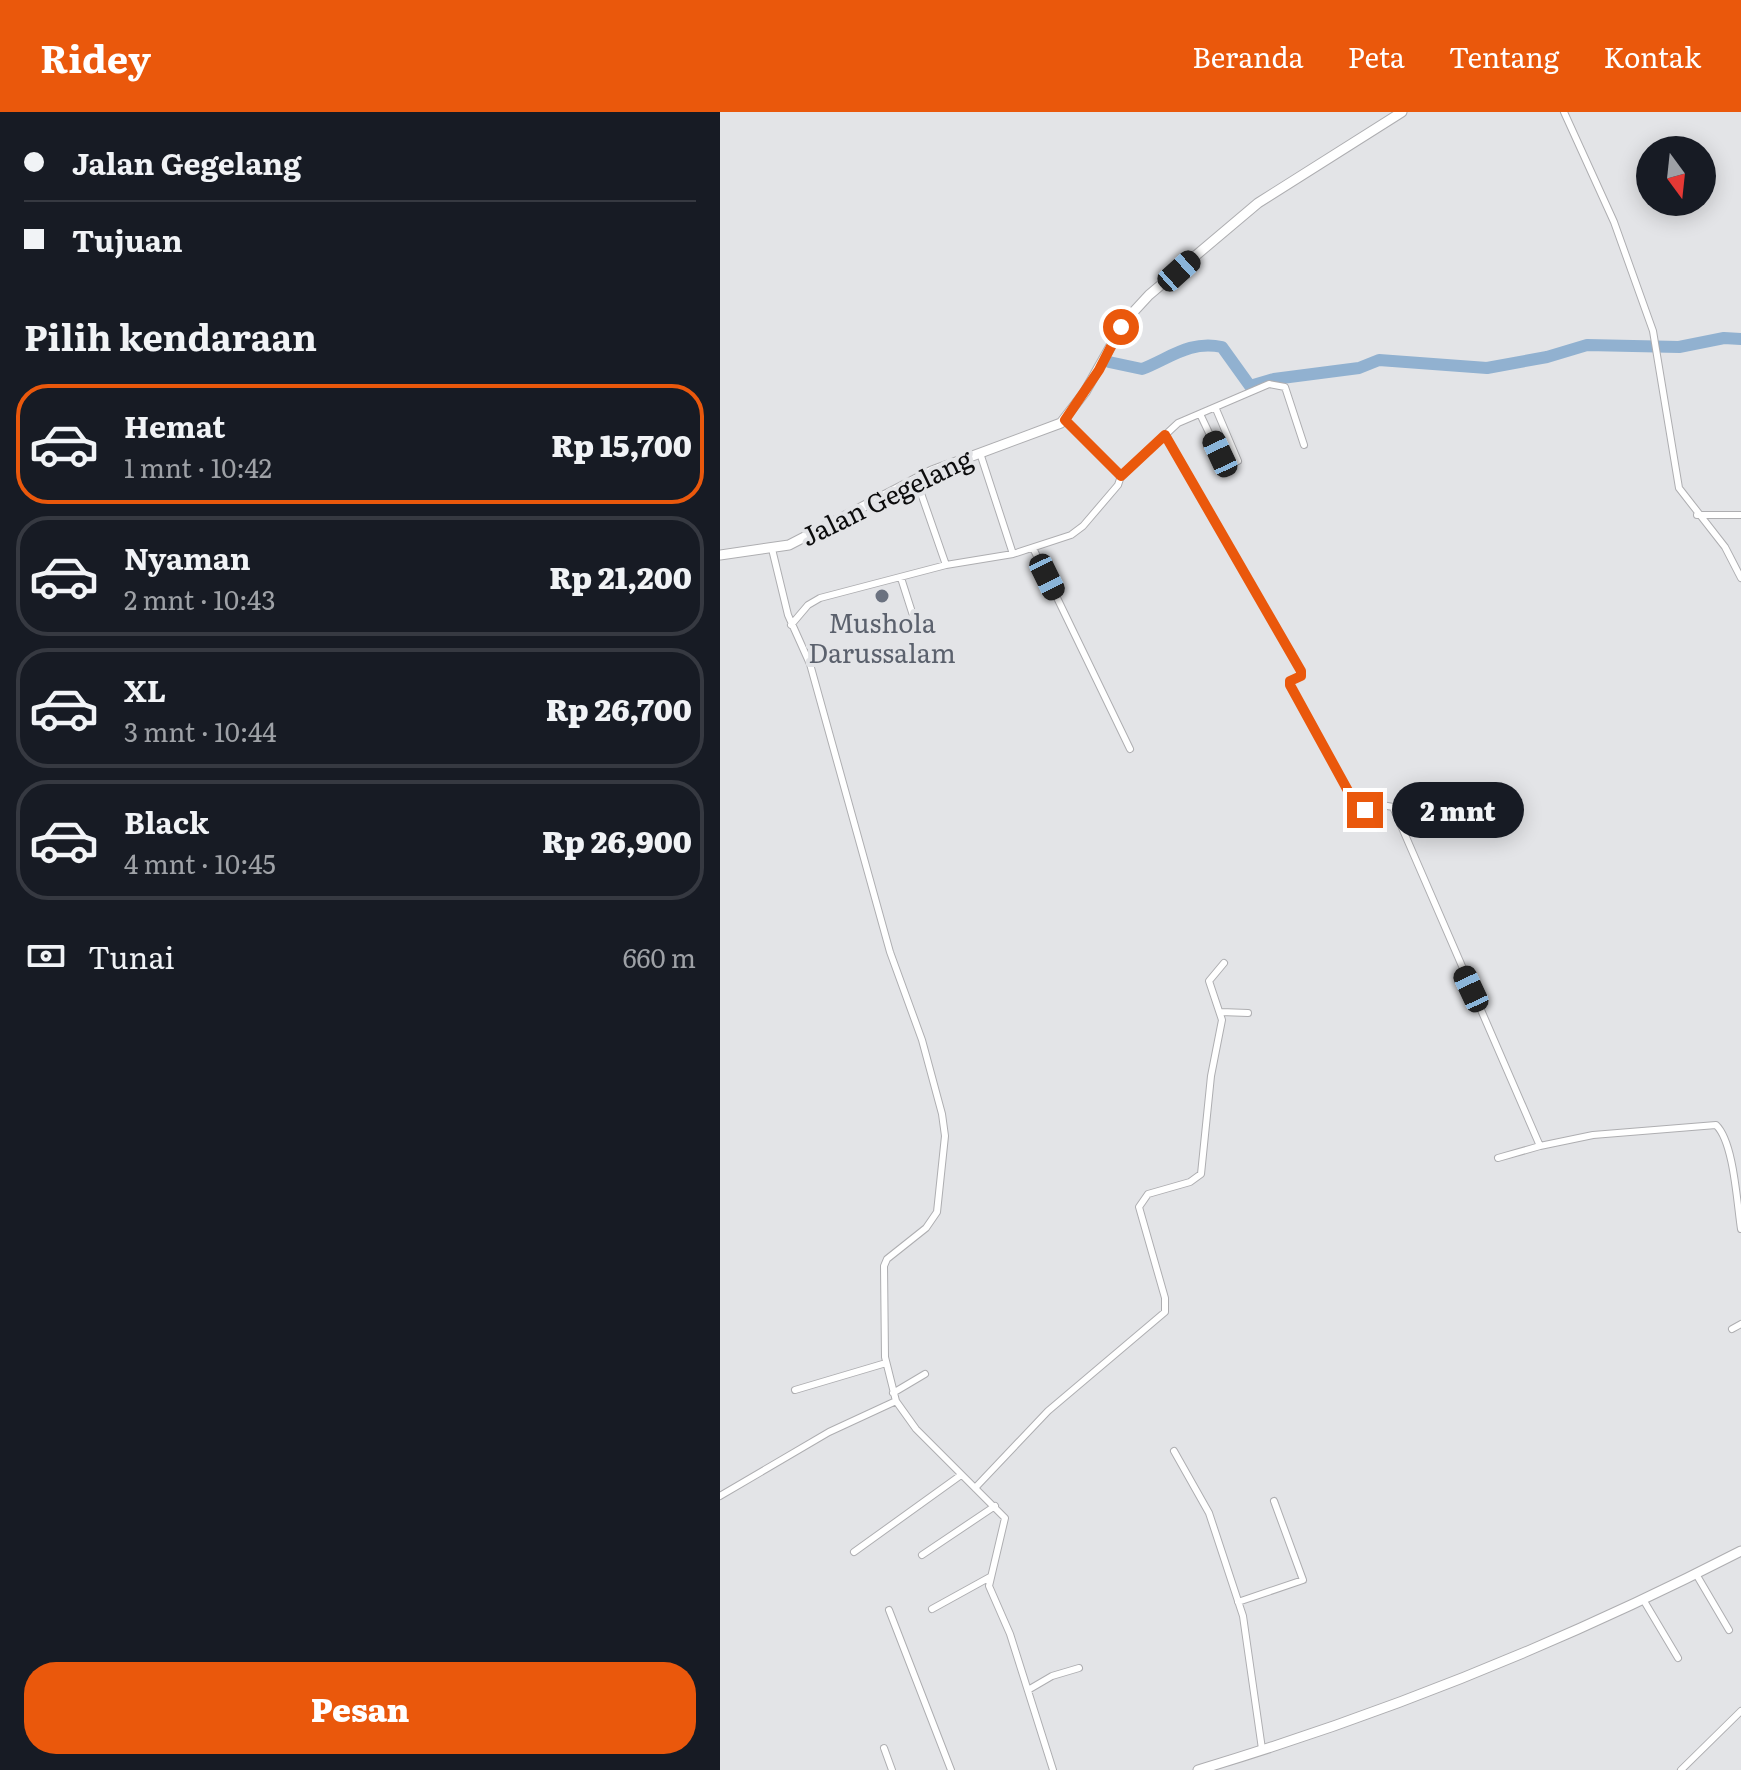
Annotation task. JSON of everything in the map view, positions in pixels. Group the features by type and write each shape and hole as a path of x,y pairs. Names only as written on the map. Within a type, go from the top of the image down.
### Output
{"street":[{"path":"1564,112 1614,222 1657,347 1674,471 1682,494 1725,547 1741,578"},
{"path":"1121,476 1065,420 1099,370 1125,321 1149,295 1258,203 1396,114"},
{"path":"791,625 815,600 946,565 1013,554 1080,529 1118,485 1121,476 1178,423 1201,416 1261,387 1280,383 1285,387 1304,445"},
{"path":"1216,409 1238,461"},
{"path":"1201,416 1227,471"},
{"name":"Jalan Gegelang","path":"720,555 772,549 809,535 916,479 1065,420"},
{"path":"1165,435 1301,671 1301,676 1290,681 1290,685 1358,809 1385,804 1393,807 1540,1146"},
{"path":"980,453 1013,554"},
{"path":"916,479 946,565"},
{"path":"1697,515 1741,515"},
{"path":"1033,548 1130,749"},
{"path":"772,549 791,625 810,664 890,952 922,1040 942,1114 945,1136 937,1212 926,1228 887,1259 884,1266 886,1363 896,1401 916,1429 995,1506 1005,1522 990,1577 993,1597 1010,1634 1053,1770"},
{"path":"901,578 917,628"},
{"path":"975,1488 1048,1411 1162,1317 1165,1298 1139,1207 1148,1194 1190,1182 1201,1174 1221,1012 1209,985 1213,972 1224,963"},
{"path":"1221,1012 1248,1013"},
{"path":"1498,1158 1593,1135 1716,1125 1724,1135 1731,1164 1741,1229"},
{"path":"1732,1329 1741,1324"},
{"path":"795,1390 886,1363"},
{"path":"893,1393 925,1374"},
{"path":"720,1496 829,1432 896,1401"},
{"path":"1174,1451 1209,1513 1238,1602 1248,1642 1262,1749"},
{"path":"854,1552 961,1475"},
{"path":"1238,1602 1303,1580 1274,1501"},
{"path":"922,1555 995,1506"},
{"path":"1198,1770 1539,1648 1644,1601 1741,1551"},
{"path":"1696,1574 1729,1630"},
{"path":"932,1609 990,1577"},
{"path":"1644,1601 1678,1658"},
{"path":"889,1610 951,1770"},
{"path":"1028,1690 1052,1676 1079,1668"},
{"path":"1681,1770 1741,1711"},
{"path":"884,1748 892,1770"}],"waterway":[{"path":"1109,362 1142,369 1180,351 1211,345 1222,347 1250,386 1274,379 1359,368 1379,360 1487,368 1547,357 1587,345 1679,347 1724,338 1741,339"}],"place":[{"name":"Mushola Darussalam","path":"882,596"}],"route":[{"path":"1121,327 1099,370 1065,420 1121,476 1165,435 1213,514 1273,628 1301,671 1301,676 1289,683 1358,809 1365,810"}]}
